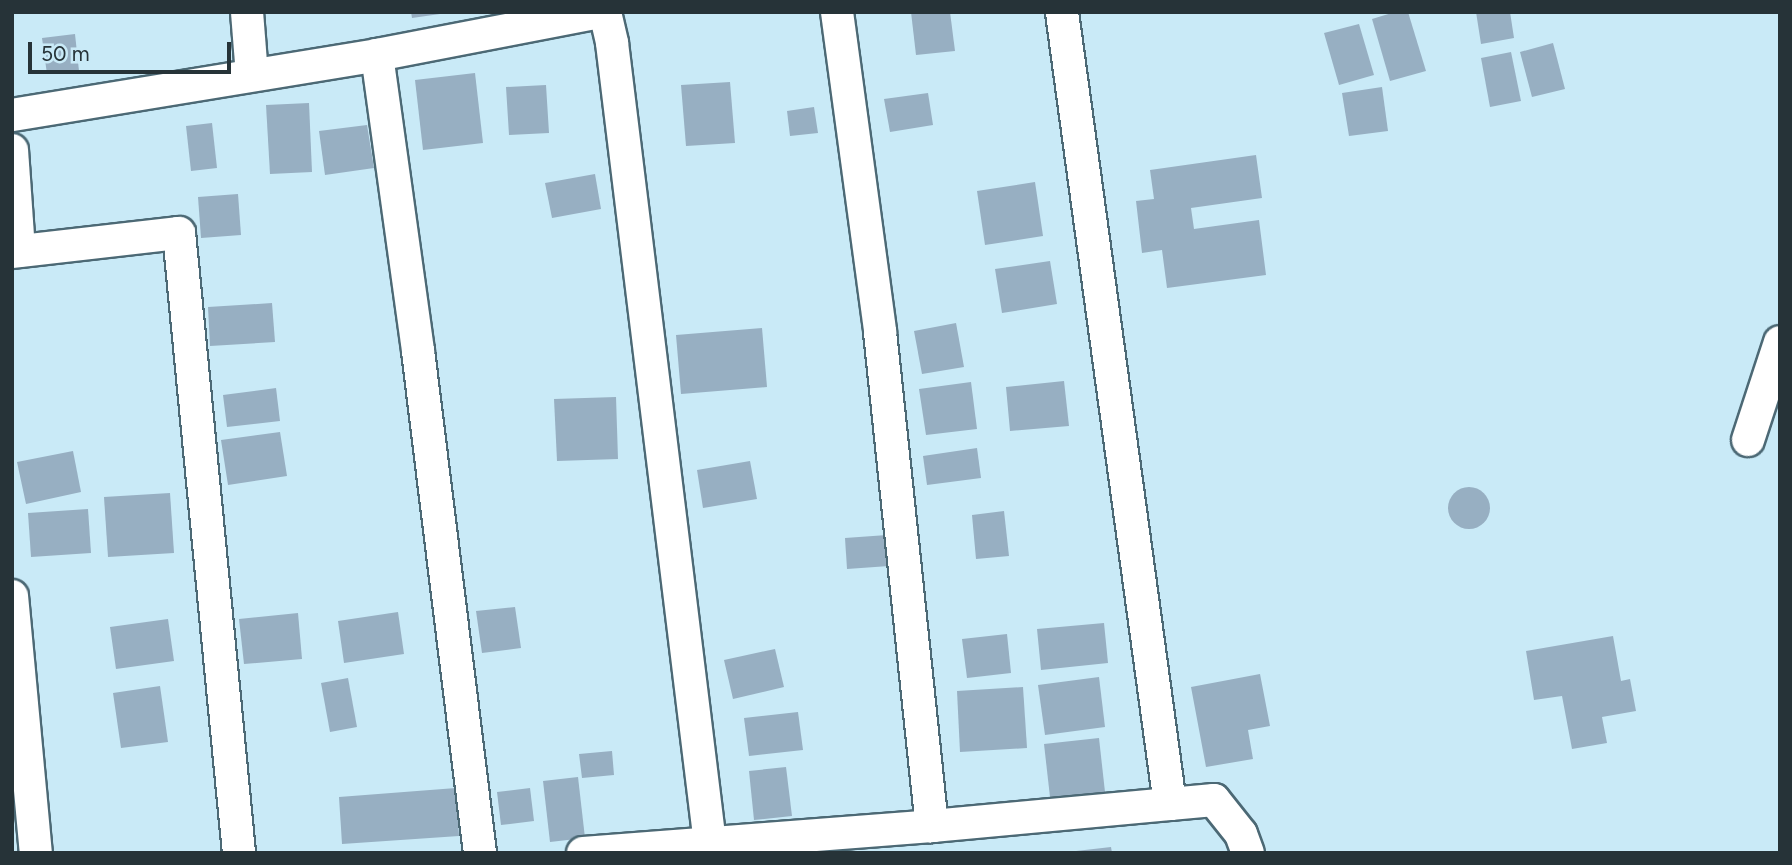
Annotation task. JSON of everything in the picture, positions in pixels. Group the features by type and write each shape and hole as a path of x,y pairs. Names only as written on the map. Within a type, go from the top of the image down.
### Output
{"street":[{"path":"247,12 252,75"},
{"path":"12,115 377,55 483,22 603,12 612,43 710,844"},
{"path":"837,12 880,332 932,826"},
{"path":"1062,12 1170,804"},
{"path":"377,55 418,351 480,853"},
{"path":"12,150 16,251 179,233 239,853"},
{"path":"1748,440 1780,342"},
{"path":"12,596 19,771 36,853"},
{"path":"583,853 932,826 1214,800 1241,834 1248,853"}],"building":[{"path":"411,12 440,12 440,14 412,18"},
{"path":"911,12 950,12 955,51 916,55"},
{"path":"1395,12 1408,12 1426,71 1390,81 1372,19"},
{"path":"1476,12 1510,12 1514,38 1481,44"},
{"path":"1359,24 1374,75 1339,85 1324,33"},
{"path":"75,34 79,71 47,74 42,38"},
{"path":"1553,43 1565,89 1532,97 1520,52"},
{"path":"1511,52 1521,101 1490,107 1481,58"},
{"path":"475,73 483,143 423,150 415,80"},
{"path":"730,82 735,143 686,146 681,85"},
{"path":"546,85 549,133 509,135 506,87"},
{"path":"1382,87 1388,131 1349,136 1342,93"},
{"path":"928,93 933,125 890,132 884,99"},
{"path":"309,103 312,172 270,174 266,105"},
{"path":"814,107 818,133 790,136 787,111"},
{"path":"212,123 217,168 191,171 186,126"},
{"path":"367,125 374,168 325,175 319,131"},
{"path":"1256,155 1262,198 1191,208 1194,229 1259,220 1266,275 1167,288 1162,250 1142,253 1136,201 1154,199 1150,170"},
{"path":"595,174 601,209 552,218 545,183"},
{"path":"1035,182 1043,236 985,245 977,191"},
{"path":"238,194 241,235 201,238 198,197"},
{"path":"1050,261 1057,304 1002,313 995,269"},
{"path":"272,303 275,342 210,346 208,307"},
{"path":"956,323 964,367 922,374 914,331"},
{"path":"762,328 767,387 681,394 676,335"},
{"path":"1064,381 1069,426 1010,431 1006,387"},
{"path":"971,382 977,429 926,435 919,389"},
{"path":"276,388 280,421 227,427 223,395"},
{"path":"616,397 618,459 557,461 554,399"},
{"path":"280,432 287,476 228,485 221,440"},
{"path":"977,448 981,478 927,485 923,456"},
{"path":"73,451 81,492 26,504 17,462"},
{"path":"750,461 757,499 703,508 697,470"},
{"path":"1469,487 1484,493 1490,508 1484,523 1469,529 1454,523 1448,508 1454,493"},
{"path":"170,493 174,553 108,557 104,497"},
{"path":"88,509 91,553 31,557 28,513"},
{"path":"1004,511 1009,556 976,559 972,515"},
{"path":"887,535 889,566 847,569 845,538"},
{"path":"515,607 521,648 482,653 476,611"},
{"path":"398,612 404,654 344,663 338,621"},
{"path":"298,613 302,659 244,664 239,619"},
{"path":"168,619 174,661 116,669 110,627"},
{"path":"1104,623 1108,663 1041,670 1037,629"},
{"path":"1007,634 1011,673 967,678 962,639"},
{"path":"1613,636 1621,681 1630,679 1636,711 1602,717 1607,743 1572,749 1562,696 1534,700 1526,651"},
{"path":"775,649 784,687 733,699 724,660"},
{"path":"1260,674 1270,726 1248,730 1253,759 1206,767 1191,687"},
{"path":"1099,677 1105,727 1045,735 1038,685"},
{"path":"348,678 357,727 330,732 321,683"},
{"path":"160,686 168,742 121,748 113,693"},
{"path":"1023,687 1027,748 960,752 957,691"},
{"path":"798,712 803,750 749,756 744,718"},
{"path":"1099,738 1105,792 1050,797 1044,744"},
{"path":"612,751 614,775 582,778 579,754"},
{"path":"786,767 792,816 754,820 749,771"},
{"path":"578,777 585,838 550,842 543,781"},
{"path":"456,788 459,836 342,844 339,797"},
{"path":"530,788 534,821 501,825 497,792"},
{"path":"1111,847 1112,853 1076,853 1076,851"}]}
